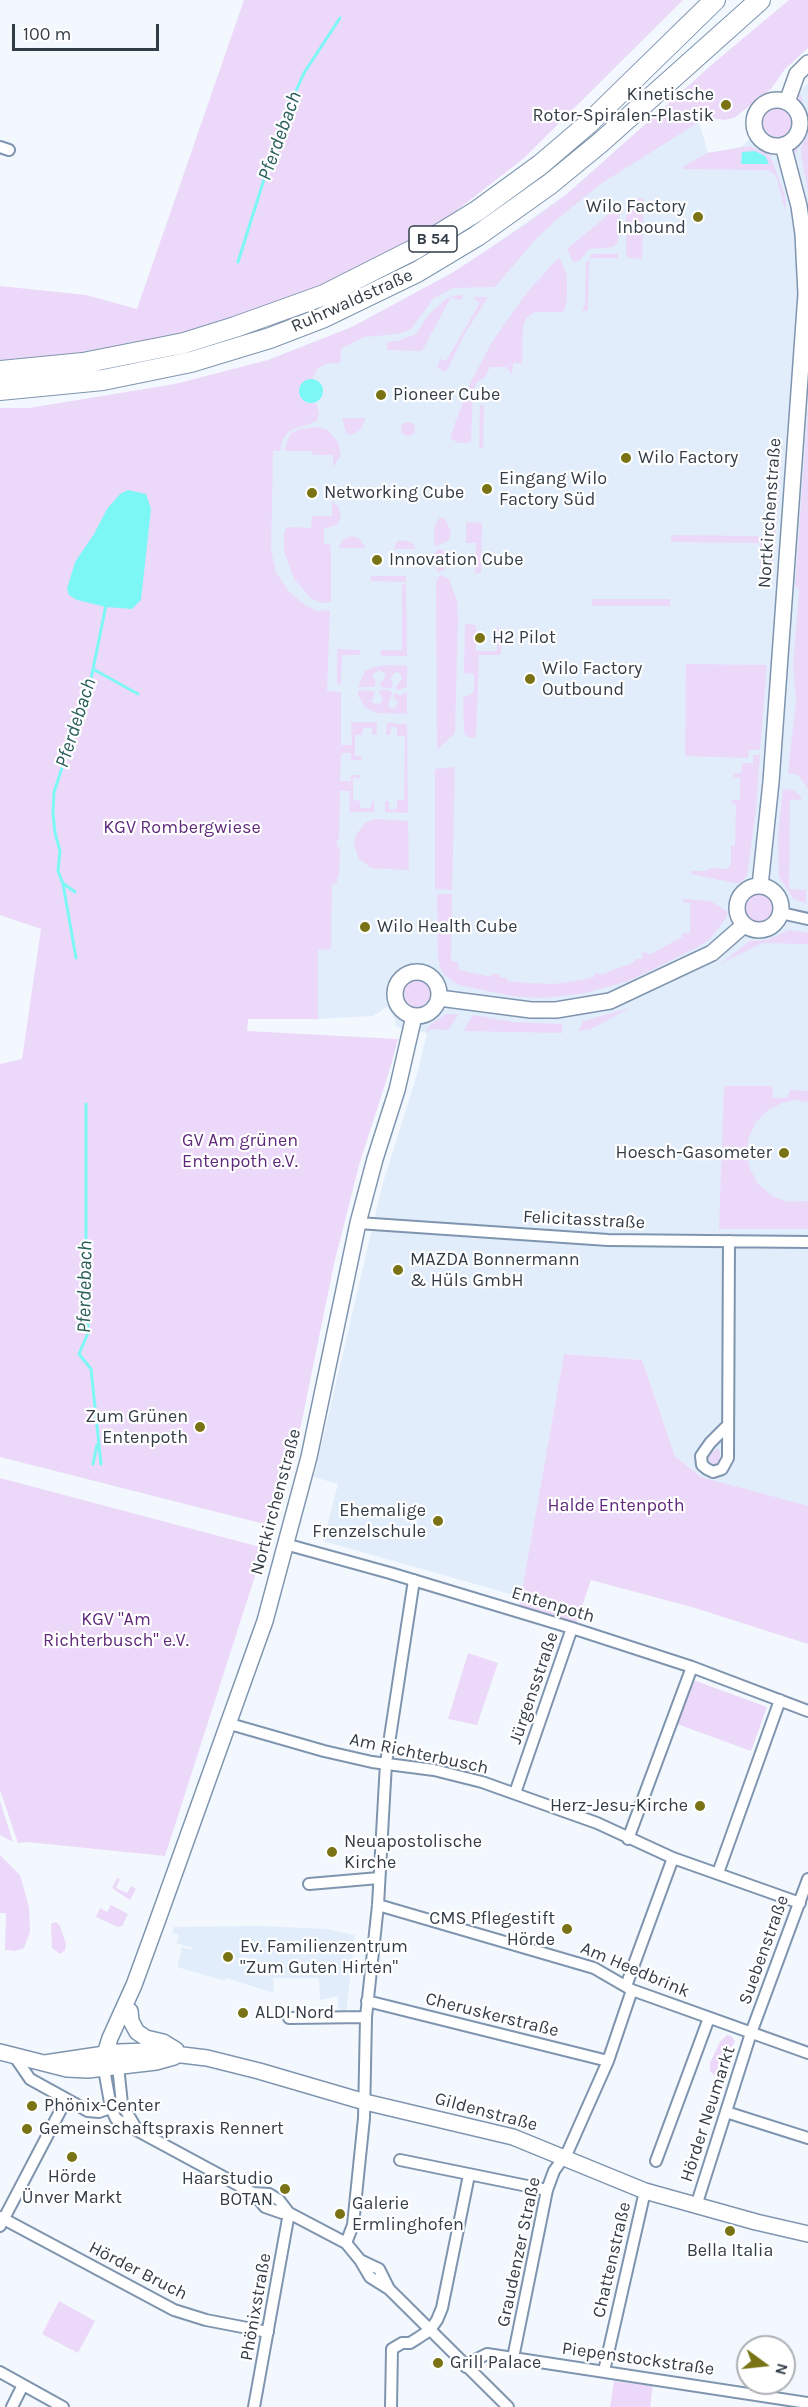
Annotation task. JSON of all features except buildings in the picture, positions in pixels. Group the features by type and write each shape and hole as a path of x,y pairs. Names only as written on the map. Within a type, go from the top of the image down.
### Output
{"highway":[{"name":"Ruhrwaldstraße","path":"0,390 103,380 164,358 184,343 324,295 416,249 456,225 530,172 588,124 715,0"},
{"name":"Ruhrwaldstraße","path":"0,371 164,358 191,362 270,338 332,314 417,272 524,204 600,143 760,0"}],"main road":[{"path":"787,102 797,74 808,63"},
{"path":"772,100 787,102 797,111 800,125 795,137 783,145 769,145 758,135 754,121 756,114 765,103 772,100"},
{"name":"Nortkirchenstraße","path":"760,886 771,782 806,294 802,225 783,145"},
{"path":"767,887 780,900 781,913 779,919 770,928 757,931 744,925 738,914 739,900 747,889 767,887"},
{"path":"439,998 531,1010 556,1010 610,1001 712,953 744,925"},
{"path":"419,972 430,976 438,985 439,998 434,1009 429,1013 414,1017 400,1009 394,998 396,986 403,977 419,972"},
{"name":"Nortkirchenstraße","path":"111,2060 134,1984 230,1724 265,1621 309,1456 358,1222 375,1159 398,1090 414,1017"},
{"name":"Nortkirchenstraße","path":"111,2060 130,2011 134,1984"},
{"name":"Gildenstraße","path":"130,2011 131,2021 137,2032 146,2038 163,2042 183,2055 259,2071 365,2102 513,2137 645,2191 808,2234"},
{"name":"Gildenstraße","path":"0,2052 45,2063 111,2060 156,2062 183,2055"}],"street":[{"path":"781,913 808,919"},
{"name":"Felicitasstraße","path":"358,1222 608,1240 808,1242"},
{"path":"728,1426 729,1241"},
{"name":"Entenpoth","path":"285,1545 414,1580 572,1628 692,1667 808,1711"},
{"path":"346,2243 353,2224 365,2102 366,2017 378,1905 386,1763 414,1580"},
{"name":"Jürgensstraße","path":"515,1792 572,1628"},
{"path":"628,1839 692,1667"},
{"path":"718,1873 780,1700"},
{"name":"Am Richterbusch","path":"230,1724 324,1751 434,1770 515,1792 597,1823 673,1858 800,1903"},
{"name":"Graudenzer Straße","path":"513,2358 547,2190 554,2171 565,2157 608,2061 629,1988 673,1858"},
{"path":"309,1884 379,1878"},
{"name":"Suebenstraße","path":"752,2033 808,1879"},
{"name":"Am Heedbrink","path":"378,1905 594,1968 629,1988 808,2053"},
{"name":"Cheruskerstraße","path":"367,2001 608,2061"},
{"path":"289,2018 366,2017"},
{"name":"Hörder Neumarkt","path":"656,2161 709,2018"},
{"name":"Hörder Neumarkt","path":"696,2206 752,2033"},
{"path":"15,2057 30,2079 88,2111 99,2112 116,2106"},
{"path":"111,2060 116,2106 139,2133 253,2193 269,2194 279,2200 289,2213 346,2243 370,2277 389,2289 508,2407"},
{"path":"1,2221 66,2100"},
{"path":"726,2112 808,2138"},
{"path":"400,2160 547,2190"},
{"path":"391,2407 392,2349 402,2343 410,2343 430,2330 442,2308 469,2175"},
{"name":"Chattenstraße","path":"604,2371 645,2191"},
{"name":"Phönixstraße","path":"255,2407 289,2213"},
{"name":"Hörder Bruch","path":"1,2221 174,2310 206,2320 268,2332"},
{"name":"Piepenstockstraße","path":"466,2367 487,2354 808,2403"},
{"path":"0,2372 63,2407"},
{"path":"12,2407 23,2385"}],"shaded area":[{"path":"808,83 808,1507 737,1489 701,1477 675,1456 642,1360 564,1354 521,1597 323,1541 338,1484 314,1477 382,1186 418,1071 427,1033 396,1027 395,1019 387,1007 373,1016 247,1019 247,810 268,360 352,327 452,273 565,195 681,94 698,118 708,153 741,147"},
{"path":"261,1926 326,1929 355,1935 346,2013 342,2013 338,2006 338,1996 320,2000 317,1978 273,1978 274,1993 226,1978 225,1981 177,1967 182,1947 192,1950 193,1948 176,1943 179,1935 172,1933 174,1927"}],"green space":[{"path":"244,0 683,0 523,159 395,258 269,312 126,349 0,361 0,286 86,295 137,309"},
{"path":"789,0 808,0 808,48 785,69 771,89 734,118 725,120 710,118 699,122 602,183 534,241 495,287 453,288 434,298 411,329 398,334 364,337 341,349 340,363 325,364 317,369 312,379 307,380 300,387 301,398 307,403 316,403 319,414 317,421 289,431 283,439 280,451 273,451 271,551 276,572 289,592 305,605 317,611 330,610 327,691 341,692 341,745 352,745 351,722 377,722 377,735 372,735 372,728 363,728 362,735 355,735 355,756 362,756 362,760 351,760 351,753 341,753 340,781 351,781 351,775 360,775 360,778 353,778 353,800 360,801 360,808 371,808 372,801 374,801 374,812 349,812 350,791 340,791 339,839 337,839 337,847 340,847 339,878 337,878 337,883 332,884 331,949 318,950 318,1019 248,1019 247,1031 398,1039 359,1165 334,1264 297,1445 272,1526 0,1457 0,1064 22,1059 41,929 0,915 0,408 29,408 175,384 268,360 352,327 452,273 566,195 716,61"},
{"path":"798,94 801,95 806,122 797,152 794,153 803,122"},
{"path":"778,107 789,111 793,122 789,133 778,137 767,133 763,122 767,111"},
{"path":"808,134 808,192 801,147"},
{"path":"750,146 769,155 785,195 786,213 776,176 768,170 684,169 683,167 707,153"},
{"path":"632,198 644,198 642,259 626,256 626,201"},
{"path":"620,205 618,242 613,247 589,249 580,260 573,262 567,249"},
{"path":"592,254 618,254 618,258 589,258"},
{"path":"559,257 567,275 567,302 563,312 535,312 526,318 523,327 522,364 513,363 512,375 507,367 490,367 484,378 477,382 473,392 471,442 458,443 450,438 455,423 471,382 492,342 525,295"},
{"path":"589,259 588,311 582,311 585,304 586,263"},
{"path":"463,295 463,299 460,300 451,297 422,351 387,350 387,342 398,341 416,334 429,314 445,300 452,296"},
{"path":"488,297 464,335 446,372 437,368 440,359 446,361 480,303 474,299"},
{"path":"480,405 484,405 483,448 479,448"},
{"path":"808,405 808,789 798,775 788,773 796,700 793,666 799,590 795,586"},
{"path":"342,418 366,418 361,429 352,435 346,433"},
{"path":"408,422 413,424 415,429 413,434 408,436 403,434 401,429 403,424"},
{"path":"317,427 328,430 338,442 341,455 333,467 333,455 313,455 312,451 284,451 290,434 300,429"},
{"path":"779,447 782,447 773,573 764,573 771,563 774,461 779,461"},
{"path":"332,501 339,508 341,517 337,525 324,528 324,544 331,545 331,602 321,603 311,598 294,579 284,551 284,532 287,527 311,528 312,516 332,516"},
{"path":"440,517 446,520 451,533 448,541 436,546 434,527"},
{"path":"466,522 482,523 481,573 475,573 476,543 466,543"},
{"path":"671,535 758,536 765,542 764,562 760,567 760,543 671,542"},
{"path":"351,536 359,538 366,548 338,548 342,541"},
{"path":"400,540 411,542 416,549 394,549"},
{"path":"439,549 447,552 449,557 443,571 438,572 433,561 434,553"},
{"path":"441,575 449,579 457,601 458,617 455,733 437,750 436,584"},
{"path":"371,576 406,576 406,582 371,581"},
{"path":"406,584 407,656 381,656 381,650 402,650 402,585"},
{"path":"592,599 670,599 670,606 592,606"},
{"path":"465,624 476,625 476,651 497,651 497,628 502,629 501,655 479,655 476,738 467,737 464,733 463,698 474,692 474,674 464,673"},
{"path":"337,649 360,650 360,655 342,655 341,685 337,684"},
{"path":"686,664 767,665 760,750 749,750 748,758 685,756"},
{"path":"387,665 407,666 407,687 398,690 395,688 402,679 398,672 390,678 393,683 392,688 380,687 386,674 379,670 372,675 376,682 374,687 358,687 365,671"},
{"path":"385,689 392,692 388,706 394,709 398,702 393,696 394,693 400,695 407,692 407,714 376,713 365,707 358,695 358,690 373,691 375,692 371,702 379,705 383,699 378,691"},
{"path":"387,723 407,724 408,813 385,812 385,801 389,801 389,809 397,809 397,800 404,800 405,736 397,736 397,727 391,727 390,735 386,735"},
{"path":"753,755 760,755 756,810 747,876 740,883 734,883 691,874 691,871 707,871 708,868 727,869 731,865 731,846 735,846 736,805 732,804 732,800 740,800 740,778 733,777 733,773 741,773 742,763 753,763"},
{"path":"455,767 452,890 435,889 435,769"},
{"path":"783,789 793,790 801,797 801,800 790,800 789,889 806,890 808,904 794,899 779,877 778,835"},
{"path":"377,819 408,821 409,870 371,868 358,858 354,842 356,835 366,822"},
{"path":"760,893 771,897 775,908 771,919 760,923 749,919 745,908 749,897"},
{"path":"437,894 452,894 451,961 458,962 459,970 491,977 492,974 499,974 499,977 507,978 507,981 527,983 554,984 587,979 594,977 595,973 603,974 635,962 635,959 642,959 643,952 651,954 682,937 683,933 690,933 690,903 683,902 683,899 710,901 727,911 727,917 709,940 629,981 581,994 542,998 512,996 459,985 445,976 438,956"},
{"path":"789,930 808,933 808,944 762,943 720,964 750,941 767,940"},
{"path":"418,979 429,983 433,994 429,1005 418,1009 407,1005 403,994 407,983"},
{"path":"630,1008 591,1029 579,1031 583,1021"},
{"path":"446,1014 459,1014 448,1030 432,1029 426,1033 430,1025"},
{"path":"473,1015 514,1022 562,1024 562,1033 463,1031"},
{"path":"724,1086 772,1086 773,1098 787,1098 790,1090 808,1091 808,1102 796,1100 781,1103 767,1111 756,1122 749,1137 746,1152 750,1169 758,1184 772,1196 788,1202 808,1201 808,1229 719,1229"},
{"name":"Halde Entenpoth","path":"564,1354 642,1360 675,1456 701,1477 808,1506 808,1644 695,1608 591,1580 576,1624 519,1607"},
{"path":"717,1448 720,1451 719,1462 713,1465 708,1458"},
{"name":"KGV \"Am Richterbusch\" e.V.","path":"0,1478 264,1548 165,1856 18,1843 0,1790"},
{"path":"468,1653 498,1663 477,1725 448,1719"},
{"path":"693,1680 767,1707 751,1751 677,1724"},
{"path":"0,1801 13,1842 0,1835"},
{"path":"0,1855 20,1875 29,1907 30,1932 24,1948 15,1951 5,1950 6,1913 0,1913"},
{"path":"117,1878 120,1879 116,1888 127,1893 131,1886 136,1889 130,1900 112,1888"},
{"path":"111,1905 128,1914 122,1926 118,1927 96,1917 100,1908 107,1912"},
{"path":"56,1922 60,1926 66,1944 65,1950 60,1954 52,1948 51,1924"},
{"path":"727,2035 735,2041 724,2053 728,2062 723,2070 718,2072 718,2075 714,2075 710,2071 710,2063 720,2042"},
{"path":"59,2301 95,2321 78,2353 42,2334"},
{"path":"614,2381 653,2386 650,2407 610,2407"}],"water":[{"path":"755,151 765,156 769,164 741,164 742,152"},
{"path":"311,379 320,382 323,391 320,400 311,403 302,400 299,391 302,382"},
{"path":"128,490 146,494 151,509 141,600 132,609 106,607 77,600 69,595 67,589 75,562 107,509 120,494"}],"waterway":[{"name":"Pferdebach","path":"238,262 282,122 304,73 340,18"},
{"name":"Pferdebach","path":"76,958 63,884 58,871 60,851 55,833 54,792 90,684 106,605"},
{"path":"93,669 138,694"},
{"path":"64,884 75,892"},
{"name":"Pferdebach","path":"86,1104 86,1244 83,1259 87,1267 88,1333 79,1354 91,1369 101,1464"},
{"path":"93,1464 97,1445"}],"place":[{"name":"Kinetische Rotor-Spiralen-Plastik","path":"726,105"},
{"name":"Wilo Factory Inbound","path":"698,217"},
{"name":"Pioneer Cube","path":"381,395"},
{"name":"Wilo Factory","path":"626,458"},
{"name":"Eingang Wilo Factory Süd","path":"487,489"},
{"name":"Networking Cube","path":"312,493"},
{"name":"Innovation Cube","path":"377,560"},
{"name":"H2 Pilot","path":"480,638"},
{"name":"Wilo Factory Outbound","path":"530,679"},
{"name":"Wilo Health Cube","path":"365,927"},
{"name":"Hoesch-Gasometer","path":"784,1153"},
{"name":"MAZDA Bonnermann & Hüls GmbH","path":"398,1270"},
{"name":"Zum Grünen Entenpoth","path":"200,1427"},
{"name":"Ehemalige Frenzelschule","path":"438,1521"},
{"name":"Herz-Jesu-Kirche","path":"700,1806"},
{"name":"Neuapostolische Kirche","path":"332,1852"},
{"name":"CMS Pflegestift Hörde","path":"567,1929"},
{"name":"Ev. Familienzentrum \"Zum Guten Hirten\"","path":"228,1957"},
{"name":"ALDI Nord","path":"243,2013"},
{"name":"Phönix-Center","path":"32,2106"},
{"name":"Gemeinschaftspraxis Rennert","path":"27,2129"},
{"name":"Hörde Ünver Markt","path":"72,2157"},
{"name":"Haarstudio BOTAN","path":"285,2189"},
{"name":"Galerie Ermlinghofen","path":"340,2214"},
{"name":"Bella Italia","path":"730,2231"},
{"name":"Grill Palace","path":"438,2363"}],"park label":[{"name":"KGV Rombergwiese","path":"182,828"},
{"name":"GV Am grünen Entenpoth e.V.","path":"240,1151"}]}
